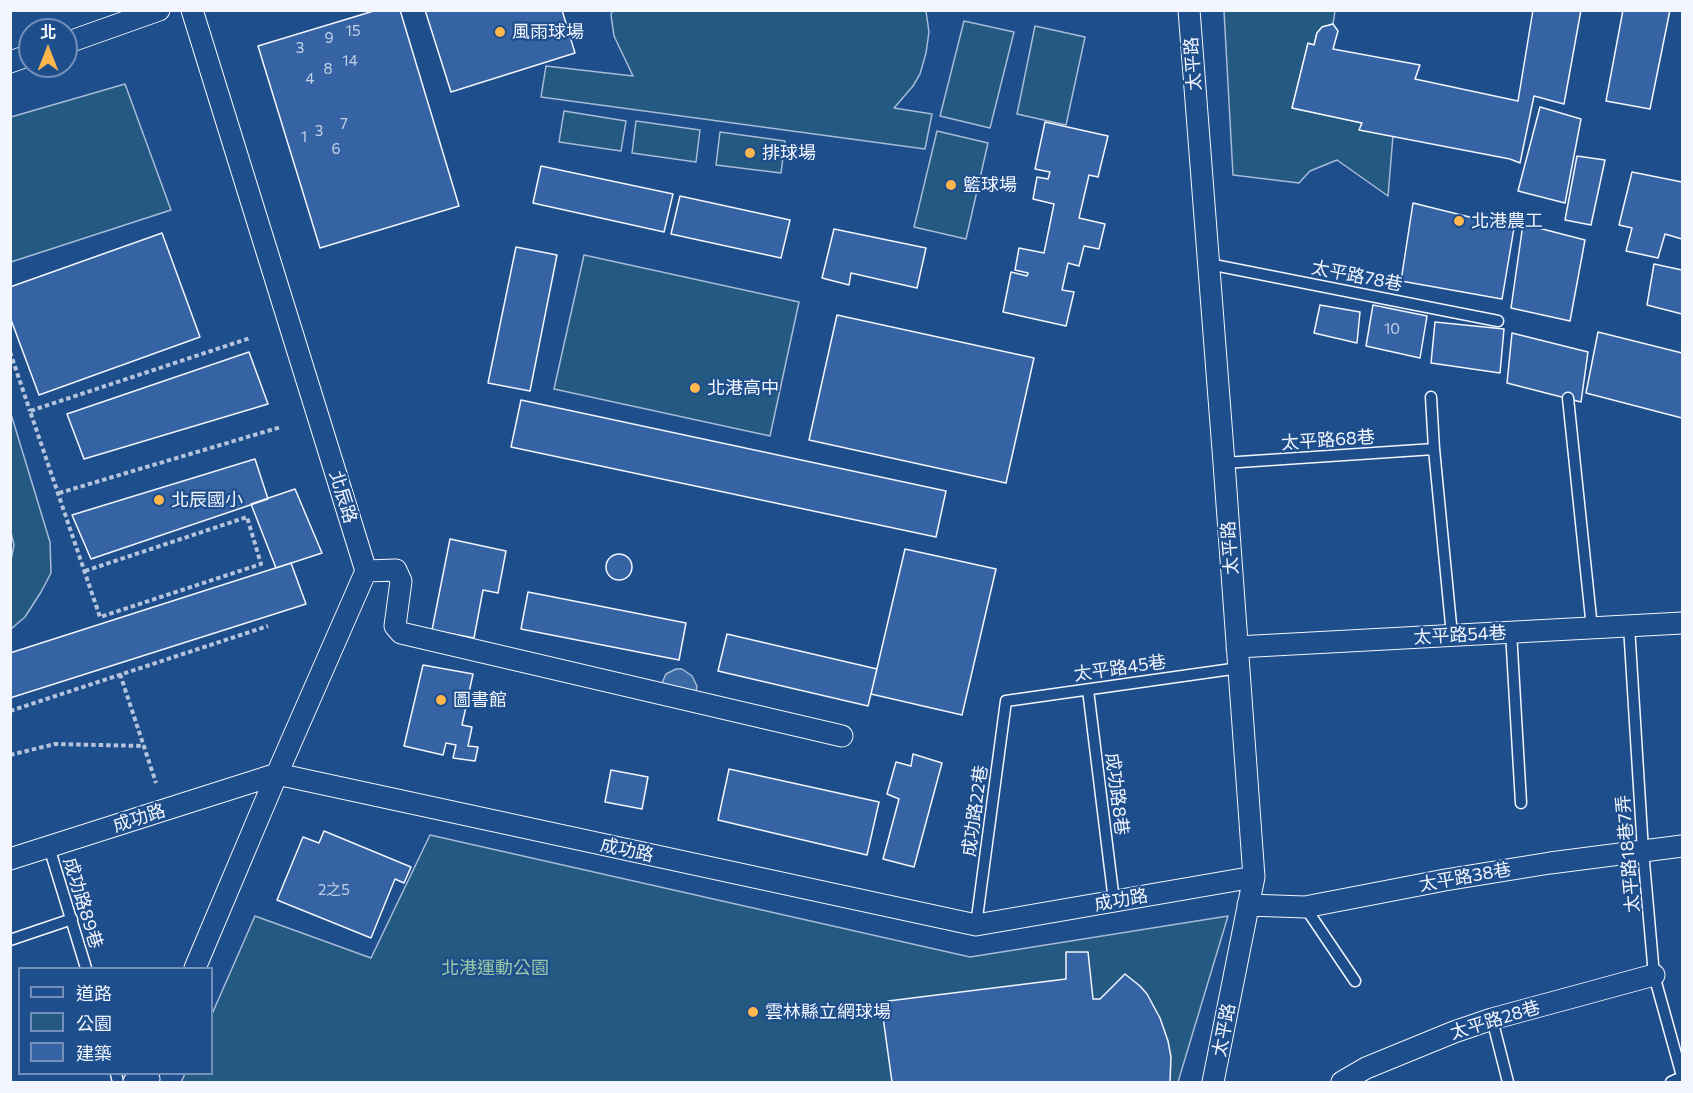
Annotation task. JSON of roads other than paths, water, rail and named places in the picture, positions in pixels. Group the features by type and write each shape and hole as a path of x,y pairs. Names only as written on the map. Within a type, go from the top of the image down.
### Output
{"street":[{"path":"78,39 159,10"},
{"name":"北辰路","path":"192,10 366,571"},
{"name":"太平路","path":"1189,10 1254,878 1214,1083"},
{"path":"196,967 366,571 396,570 401,581 395,626 401,633 842,736"},
{"name":"太平路54巷","path":"1238,647 1683,623"},
{"name":"成功路","path":"10,859 277,774 976,925 1254,878"},
{"name":"太平路38巷","path":"1248,905 1305,907 1468,876 1683,846"},
{"name":"太平路28巷","path":"1342,1083 1366,1068 1454,1032 1492,1019 1654,975"}],"lane":[{"name":"太平路78巷","path":"1209,264 1498,321"},
{"path":"1431,397 1452,635"},
{"path":"1568,399 1592,628"},
{"name":"太平路68巷","path":"1224,463 1434,449"},
{"name":"太平路18巷7弄","path":"1629,626 1643,851 1654,975 1683,1076"},
{"path":"1511,632 1521,802"},
{"name":"太平路45巷","path":"1006,701 1239,668"},
{"name":"成功路8巷","path":"1088,690 1114,901"},
{"name":"成功路22巷","path":"976,925 1006,701"},
{"name":"成功路89巷","path":"49,847 85,967"},
{"path":"1305,907 1355,981"},
{"path":"10,940 72,920"},
{"path":"1492,1019 1508,1083"},
{"path":"1671,1083 1683,1076"}],"place":[{"name":"風雨球場","path":"500,32"},
{"name":"排球場","path":"750,153"},
{"name":"籃球場","path":"951,185"},
{"name":"北港農工","path":"1459,221"},
{"name":"北港高中","path":"695,388"},
{"name":"北辰國小","path":"159,500"},
{"name":"圖書館","path":"441,700"},
{"name":"雲林縣立網球場","path":"753,1012"}],"park label":[{"name":"北港運動公園","path":"495,968"}]}
